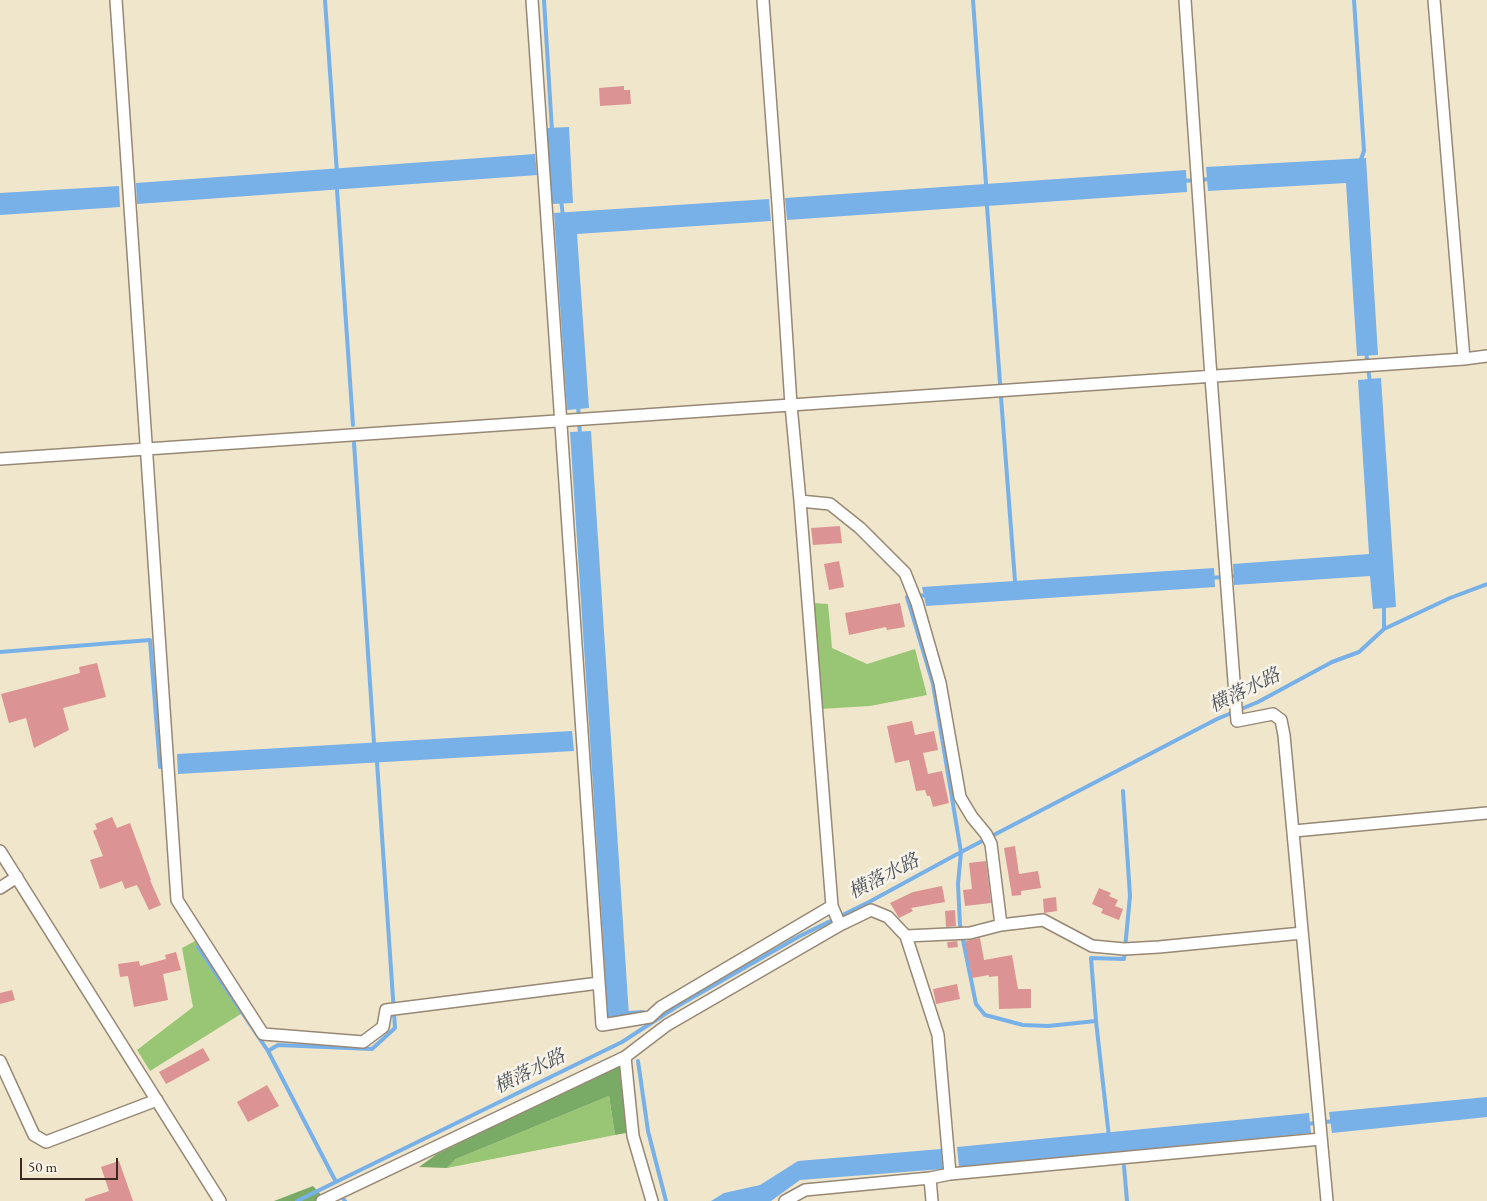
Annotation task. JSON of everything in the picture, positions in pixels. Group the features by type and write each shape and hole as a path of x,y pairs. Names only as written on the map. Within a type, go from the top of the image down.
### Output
{"street":[{"path":"116,0 177,900 264,1034 363,1042 383,1027 386,1010 599,983"},
{"path":"532,0 602,1025 650,1017 661,1007 832,906"},
{"path":"763,0 779,209 791,405 832,906 840,925"},
{"path":"1185,0 1237,720 1273,714 1281,720 1284,735 1327,1201"},
{"path":"1434,0 1464,359"},
{"path":"0,460 1369,366 1487,356"},
{"path":"800,501 830,504 852,522 905,573 917,603 940,683 960,797 988,839 1001,925"},
{"path":"1294,831 1487,814"},
{"path":"0,851 220,1201"},
{"path":"0,888 17,877"},
{"path":"322,1201 625,1058 667,1025 840,925 871,910 888,917 906,936 938,1035 949,1163"},
{"path":"906,936 970,933 1001,925 1043,920 1092,946 1124,949 1302,933"},
{"path":"661,1007 667,1025"},
{"path":"625,1058 633,1136 652,1201"},
{"path":"0,1061 34,1135 46,1142 156,1100"},
{"path":"785,1201 805,1190 930,1178 949,1163 1321,1134"},
{"path":"930,1178 932,1201"}],"green space":[{"path":"813,603 828,604 832,648 867,664 915,649 927,695 870,706 820,709"},
{"path":"197,940 244,1012 150,1071 137,1050 193,1007 182,948"},
{"path":"621,1065 626,1133 615,1135 609,1096 456,1159 447,1168 419,1167 437,1154"},
{"path":"609,1096 615,1135 447,1168 456,1159"},
{"path":"313,1186 327,1201 274,1201"}],"water":[{"path":"569,127 573,203 552,204 547,128"},
{"path":"535,154 537,175 137,204 136,183"},
{"path":"1366,158 1378,355 1357,356 1346,183 1208,191 1206,167"},
{"path":"1186,170 1187,192 787,220 785,198"},
{"path":"119,186 120,207 0,215 0,193"},
{"path":"769,199 771,221 577,234 589,408 567,410 554,213"},
{"path":"1381,378 1396,607 1373,609 1370,576 1234,585 1233,564 1369,554 1358,380"},
{"path":"591,431 629,1016 608,1017 570,432"},
{"path":"1214,568 1215,587 926,606 922,587"},
{"path":"572,731 574,751 178,774 177,754"},
{"path":"1487,1097 1487,1117 1332,1133 1329,1112"},
{"path":"1309,1113 1311,1133 959,1167 957,1147"},
{"path":"941,1149 943,1169 800,1180 771,1201 711,1201 724,1193 760,1185 798,1161"}],"building":[{"path":"624,86 624,90 630,90 631,104 600,106 599,88"},
{"path":"840,526 842,543 813,545 811,528"},
{"path":"839,561 844,587 829,590 824,564"},
{"path":"900,603 905,627 887,630 886,627 849,635 845,613"},
{"path":"97,663 106,697 63,708 69,730 34,748 26,718 9,723 1,694 80,673 79,667"},
{"path":"912,721 915,735 934,731 938,750 923,753 928,774 942,771 949,803 933,807 930,796 927,796 925,790 916,791 909,760 895,763 887,726"},
{"path":"112,817 117,828 130,823 161,905 149,910 137,885 125,889 122,881 100,889 90,860 103,856 93,831 97,829 95,824"},
{"path":"1015,846 1019,874 1038,871 1041,888 1021,891 1021,895 1012,896 1004,848"},
{"path":"986,861 991,903 965,906 963,890 972,889 969,863"},
{"path":"942,886 945,902 911,908 913,911 899,918 890,903 913,892"},
{"path":"1099,888 1111,893 1109,896 1118,900 1115,906 1123,909 1119,920 1101,913 1103,909 1092,904"},
{"path":"1056,897 1057,911 1044,913 1043,899"},
{"path":"955,910 956,926 946,927 945,911"},
{"path":"980,938 984,960 1012,955 1018,989 1031,989 1031,1008 999,1009 998,976 989,977 989,975 972,978 965,941"},
{"path":"957,941 958,947 948,948 947,942"},
{"path":"176,952 181,970 163,974 168,1000 134,1007 128,976 120,977 118,964 139,961 140,966 166,959 165,955"},
{"path":"957,984 960,999 936,1004 933,989"},
{"path":"12,990 15,1000 0,1004 0,993"},
{"path":"203,1048 210,1060 166,1084 159,1072"},
{"path":"267,1085 279,1106 248,1122 237,1102"},
{"path":"119,1161 133,1201 85,1201 85,1199 109,1191 101,1167"}],"waterway":[{"path":"325,0 337,173"},
{"path":"544,0 552,131"},
{"path":"973,0 986,184"},
{"path":"1354,0 1364,151 1360,162"},
{"path":"1182,181 1212,179"},
{"path":"337,190 353,425"},
{"path":"561,200 563,216"},
{"path":"987,206 1000,383"},
{"path":"1366,351 1370,383"},
{"path":"1001,397 1015,581"},
{"path":"578,405 580,435"},
{"path":"354,443 374,743"},
{"path":"1209,578 1237,576"},
{"name":"横落水路","path":"297,1201 622,1042 676,1007 798,937 869,902 1217,719 1258,702 1332,662 1359,652 1384,629 1450,598 1487,584"},
{"path":"928,595 907,597 933,684 961,852 958,884 960,925 976,1004 985,1015 1023,1025 1048,1026 1096,1021 1109,1137"},
{"path":"1384,605 1384,629"},
{"path":"0,652 150,640 160,767"},
{"path":"336,1182 268,1051 278,1045 372,1049 395,1028 377,762"},
{"path":"1096,1021 1091,958 1124,959 1130,896 1123,791"},
{"path":"198,947 268,1051"},
{"path":"629,1013 643,1012"},
{"path":"638,1061 648,1131 666,1201"},
{"path":"1307,1124 1335,1121"},
{"path":"1124,1166 1127,1201"}]}
